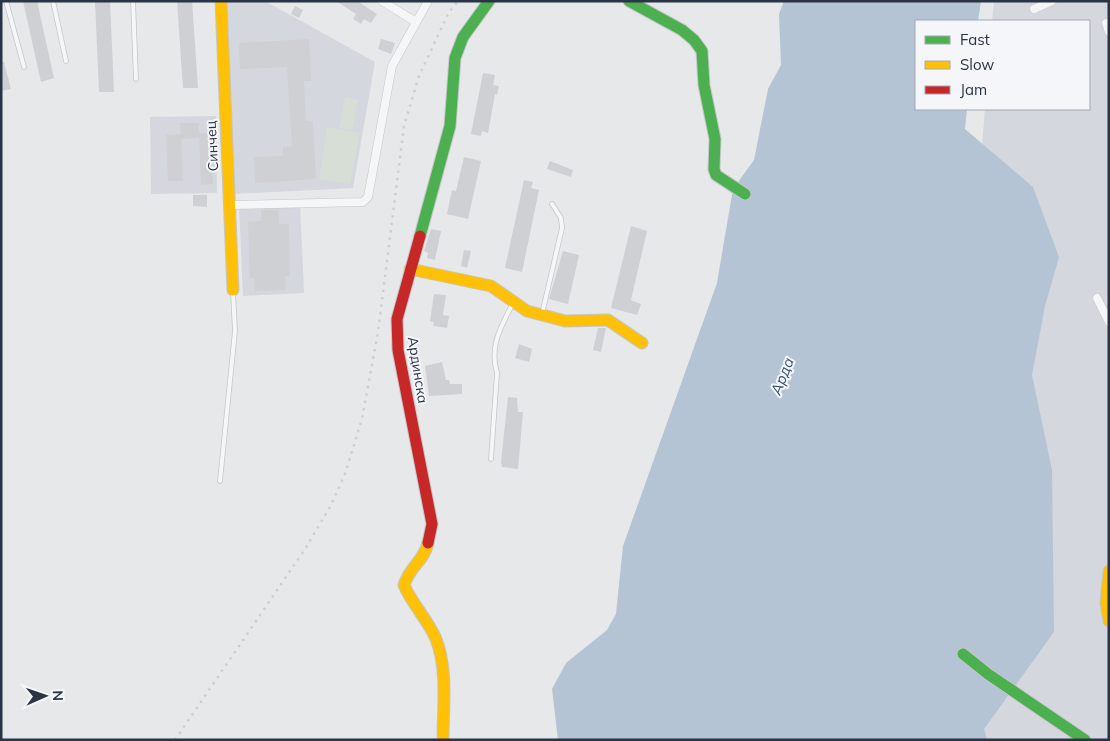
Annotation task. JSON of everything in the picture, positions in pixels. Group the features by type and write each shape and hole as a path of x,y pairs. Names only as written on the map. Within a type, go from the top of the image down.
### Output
{"street":[{"name":"Синчец","path":"221,1 233,290"},
{"path":"382,1 416,22"},
{"path":"230,205 363,202 368,197 392,66 428,1"},
{"name":"Ардинска","path":"443,740 442,659 435,637 410,599 404,585 408,572 426,553 432,524 398,350 397,319 450,126 455,58 463,37 489,1"},
{"path":"629,1 682,30 694,40 702,51 704,85 715,139 714,169 716,175 745,194"},
{"path":"1034,9 1052,1"},
{"path":"1106,24 1109,32"},
{"path":"410,269 491,286 527,311 565,321 608,320 642,343"},
{"path":"1097,298 1109,322"},
{"path":"1109,571 1106,603 1109,621"},
{"path":"963,654 988,674 1084,740"}],"lane":[{"path":"6,1 24,67"},
{"path":"53,1 66,61"},
{"path":"133,1 136,79"},
{"path":"542,315 562,228 561,218 552,204"},
{"path":"220,481 234,330 233,290"},
{"path":"491,459 497,374 494,363 495,342 514,302"}],"shaded area":[{"path":"226,1 265,1 375,62 353,188 233,194"},
{"path":"994,1 1109,1 1109,740 942,740 943,635 985,110 1090,110 1090,20 992,20"},
{"path":"345,97 359,100 352,130 339,128"},
{"path":"216,116 217,193 151,194 150,117"},
{"path":"327,127 360,133 350,184 319,179"},
{"path":"300,204 304,293 243,296 239,207"}],"water":[{"name":"Арда","path":"784,1 981,1 978,20 915,20 915,110 967,110 965,129 1033,187 1059,257 1045,306 1032,375 1052,470 1054,632 984,729 987,740 558,740 552,689 566,663 607,630 616,614 623,546 717,283 733,189 754,160 768,89 781,65 779,14"}],"building":[{"path":"23,1 37,1 54,78 41,82"},
{"path":"95,1 110,1 114,92 99,92"},
{"path":"177,1 192,1 198,88 183,88"},
{"path":"336,1 357,1 377,14 371,23 364,19 361,24 353,19 356,14"},
{"path":"295,6 303,10 299,18 291,14"},
{"path":"309,39 311,81 304,81 306,121 313,121 316,179 255,183 254,157 283,156 283,147 292,146 287,67 240,69 239,43"},
{"path":"381,39 395,43 391,54 378,49"},
{"path":"1,62 4,62 11,89 1,91"},
{"path":"483,73 495,75 493,85 499,86 497,95 495,94 488,133 482,131 481,136 471,134"},
{"path":"180,123 199,123 199,138 181,139 183,181 168,181 166,135 181,134"},
{"path":"199,133 211,133 213,184 201,185"},
{"path":"464,157 481,161 468,219 447,214 452,190 456,191"},
{"path":"550,161 573,170 571,177 547,169"},
{"path":"524,180 533,182 531,188 539,190 522,272 505,268"},
{"path":"193,195 207,195 207,207 193,206"},
{"path":"261,210 278,210 279,224 289,224 290,276 285,276 286,290 255,291 254,278 250,278 248,222 261,221"},
{"path":"631,226 647,231 631,300 641,304 637,315 611,308"},
{"path":"431,229 441,231 435,260 427,258 428,253 424,251"},
{"path":"464,250 471,251 467,268 461,266"},
{"path":"563,251 579,255 568,304 549,299"},
{"path":"434,294 446,295 443,315 449,316 447,328 433,326 434,322 430,321"},
{"path":"598,328 606,328 601,352 593,350"},
{"path":"519,344 532,349 529,362 515,358"},
{"path":"442,362 446,380 449,380 450,384 462,384 462,394 429,396 425,366"},
{"path":"508,397 517,398 518,412 523,412 518,469 502,467 501,462"}],"railway":[{"path":"175,740 305,549 330,507 345,474 362,419 378,332 404,126 419,76 449,12 458,1"}],"traffic: fast":[{"path":"420,236 450,126 455,58 463,37 489,1"},
{"path":"629,1 682,30 694,40 702,51 704,85 715,139 714,169 716,175 745,194"},
{"path":"963,654 988,674 1085,740"}],"traffic: slow":[{"path":"221,1 233,290"},
{"path":"410,269 491,286 527,311 565,321 608,320 642,343"},
{"path":"428,543 404,585 433,632 440,651 444,689 443,740"},
{"path":"1109,571 1106,603 1109,621"}],"traffic: jam":[{"path":"420,236 397,319 398,350 432,524 428,543"}]}
